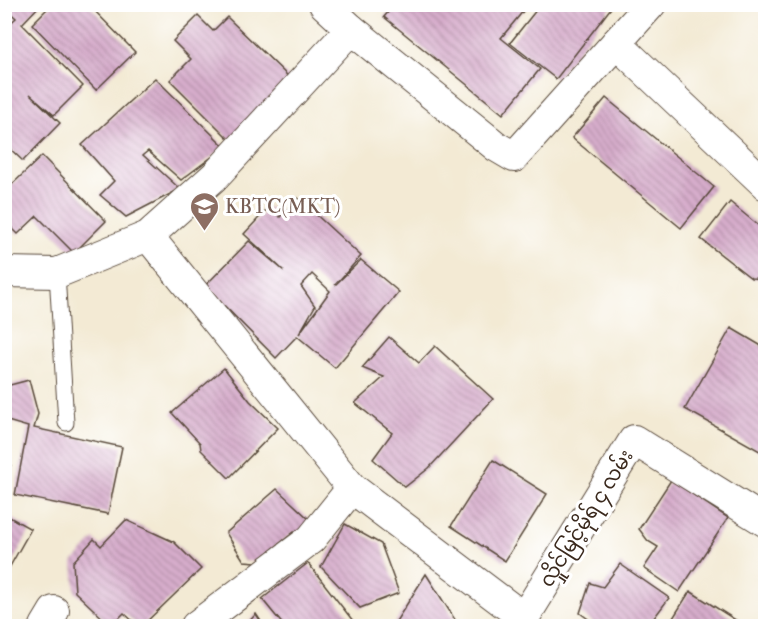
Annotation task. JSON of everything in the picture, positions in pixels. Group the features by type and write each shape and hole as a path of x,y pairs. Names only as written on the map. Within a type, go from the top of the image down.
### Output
{"street":[{"path":"324,4 351,29 497,147 514,157 651,4"},
{"path":"4,272 57,273 147,236 215,176 351,29"},
{"path":"616,43 765,185"},
{"path":"147,236 352,488 522,622"},
{"name":"လှိုင်မြင့်မိုရ် ၄ လမ်း","path":"522,622 634,440 765,522"},
{"path":"196,627 311,539 352,488"}],"lane":[{"path":"57,273 66,423"}],"building":[{"path":"4,4 41,4 22,24 83,86 54,115 30,94 60,123 23,161 4,143 4,29 16,18 4,7"},
{"path":"52,4 88,4 135,52 96,90 32,24"},
{"path":"395,4 517,4 524,10 501,38 540,69 503,114 384,17"},
{"path":"541,4 614,4 556,79 510,43"},
{"path":"198,16 213,31 227,17 292,80 231,141 170,80 191,59 173,41"},
{"path":"155,78 225,147 181,180 148,151 143,155 180,189 126,217 100,195 114,181 82,145"},
{"path":"606,98 714,187 681,228 572,138"},
{"path":"42,156 106,221 74,253 37,216 18,234 4,220 4,192"},
{"path":"298,198 361,256 335,285 361,260 399,292 335,368 297,336 276,358 205,286 249,241 284,271 244,234 269,207 280,217","holes":["312,274 330,291 299,334 315,306 301,286"]},
{"path":"730,202 765,231 765,279 751,278 701,239"},
{"path":"731,328 765,348 765,454 685,409"},
{"path":"389,337 419,363 435,346 493,399 429,468 405,487 373,459 392,433 355,403 384,377 362,368"},
{"path":"224,368 250,401 278,428 229,478 201,450 200,443 172,413"},
{"path":"29,380 38,414 34,428 122,447 108,514 15,495 28,427 4,420 6,386"},
{"path":"4,441 11,465 4,472"},
{"path":"493,460 547,494 505,561 451,526"},
{"path":"671,480 728,518 679,592 644,568 658,547 648,541 639,529"},
{"path":"277,489 310,520 301,540 294,532 256,562 244,561 226,533"},
{"path":"4,514 31,529 4,577"},
{"path":"126,520 174,542 201,569 142,626 138,626 124,613 111,626 75,592 73,562 94,539 101,546"},
{"path":"345,524 381,544 399,593 360,608 321,567"},
{"path":"308,563 357,626 284,626 262,599"},
{"path":"620,564 669,598 648,626 598,626 580,613 590,583 603,587"},
{"path":"426,574 459,626 393,626"},
{"path":"690,591 745,626 668,626"},
{"path":"256,614 264,626 245,626"}],"place":[{"name":"KBTC(MKT)","path":"204,232"}]}
